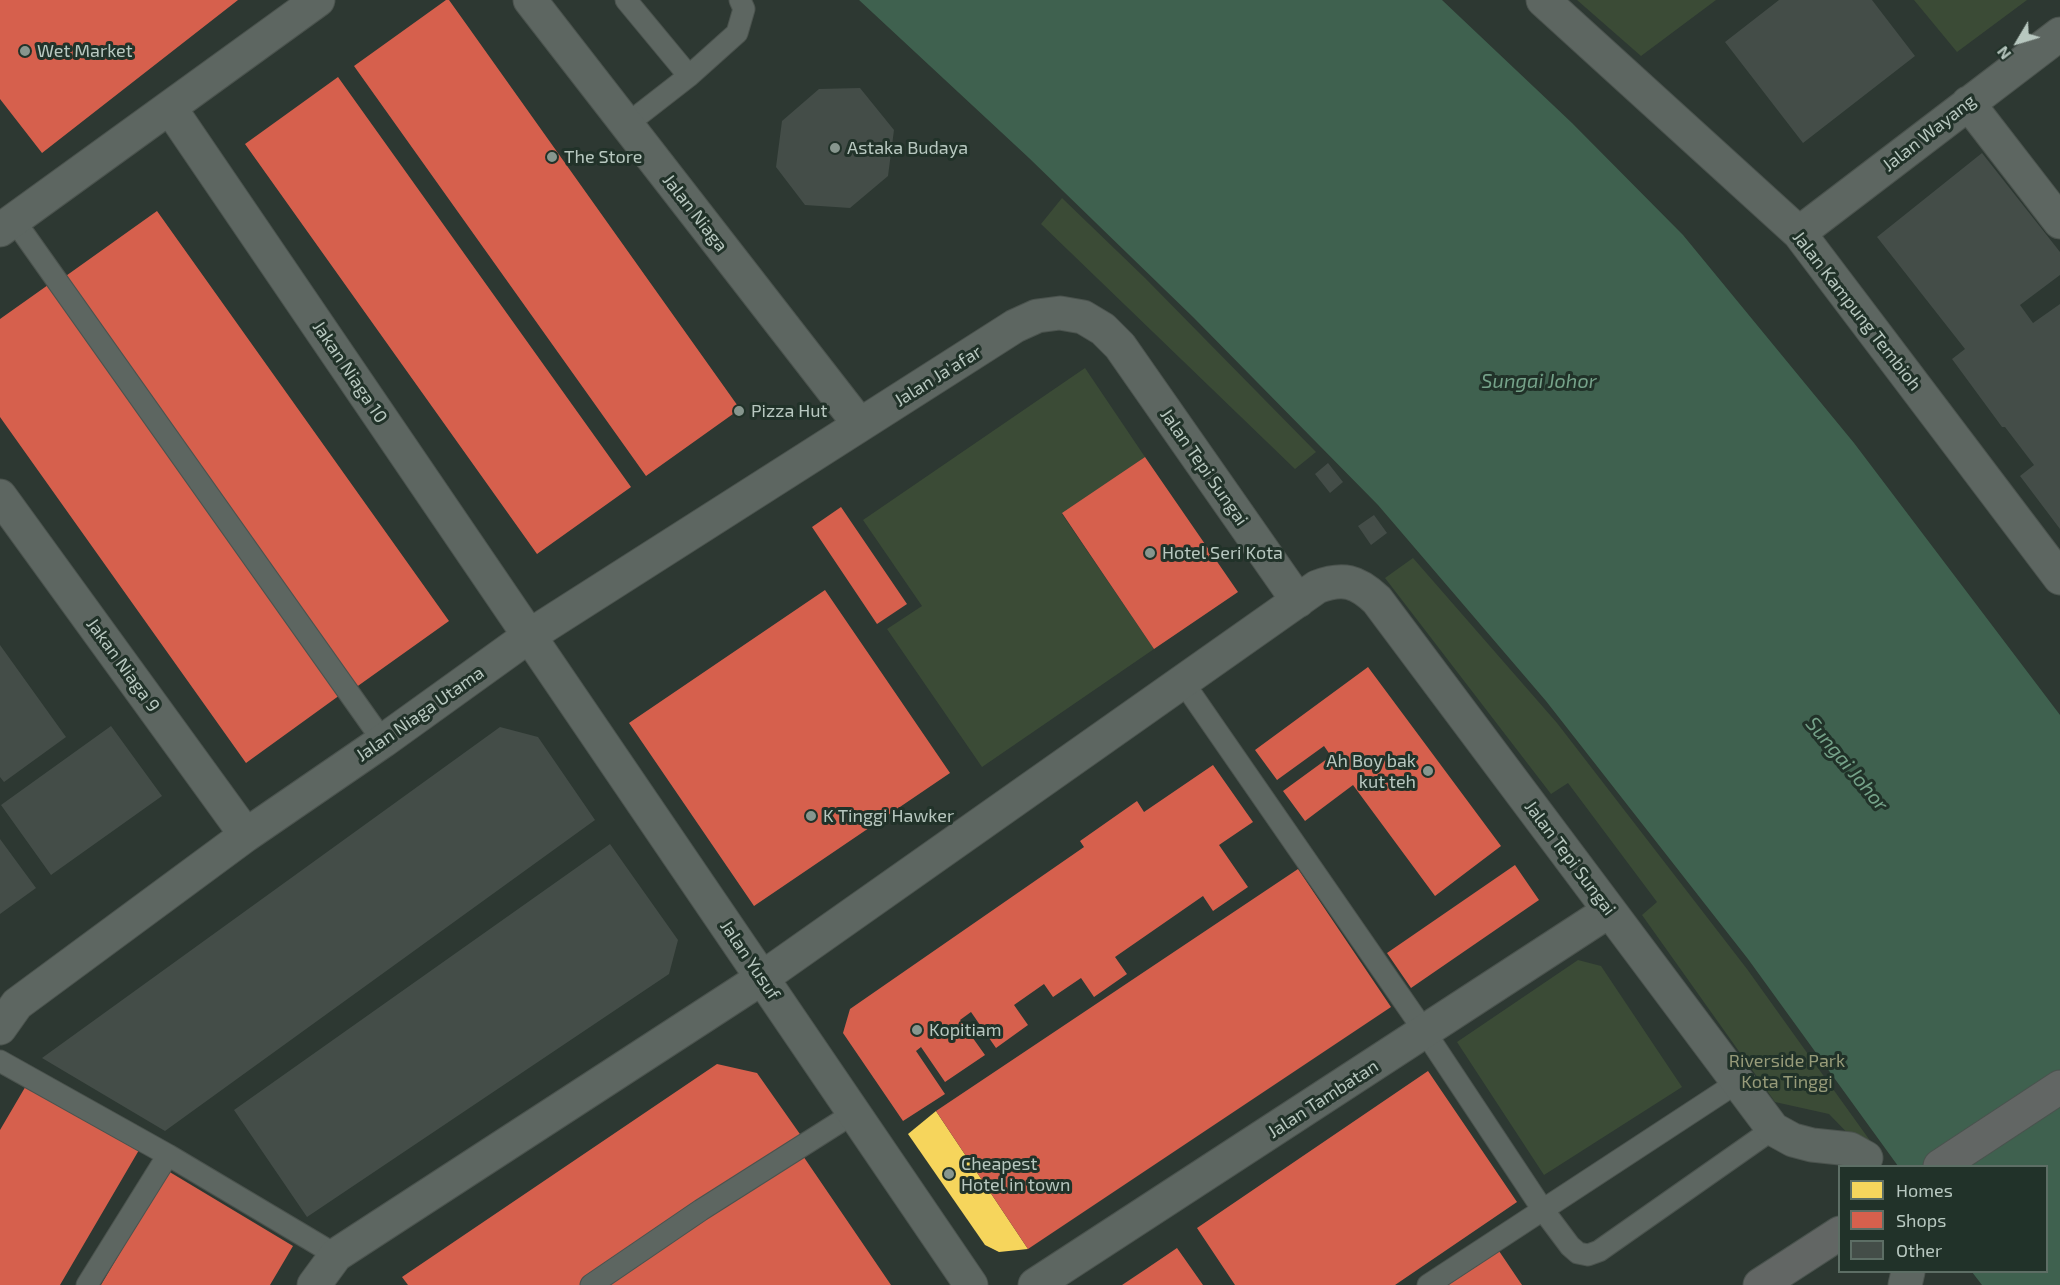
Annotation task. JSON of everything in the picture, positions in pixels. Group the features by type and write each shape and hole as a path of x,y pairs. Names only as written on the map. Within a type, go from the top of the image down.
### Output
{"highway":[{"path":"1943,1165 2060,1087"},
{"path":"1760,1285 1832,1238"}],"street":[{"path":"7,225 318,0"},
{"name":"Jalan Niaga","path":"530,0 860,425"},
{"name":"Jalan Kampung Tembioh","path":"1543,0 1799,233 2060,578"},
{"name":"Jalan Wayang","path":"1799,233 2060,34"},
{"path":"1968,103 2060,222"},
{"name":"Jakan Niaga 10","path":"170,108 530,636"},
{"name":"Jalan Tepi Sungai","path":"1015,326 1037,316 1060,313 1083,317 1103,329 1120,346 1298,601 1317,587 1339,580 1354,583 1366,589 1377,600 1773,1129"},
{"name":"Jalan Ja'afar","path":"860,425 1015,326"},
{"name":"Jalan Niaga Utama","path":"0,1028 17,1004 246,835 530,636 860,425"},
{"name":"Jakan Niaga 9","path":"0,496 246,835"},
{"path":"314,1285 336,1255 762,978 1298,601"},
{"name":"Jalan Yusuf","path":"530,636 971,1285"},
{"name":"Jalan Tambatan","path":"1035,1285 1609,911"},
{"path":"1773,1129 1793,1140 1812,1145 1850,1149 1866,1158"}],"lane":[{"path":"626,0 689,76"},
{"path":"626,124 689,76 737,33 744,9 740,0"},
{"path":"7,225 383,741"},
{"path":"1183,682 1425,1032 1543,1210 1578,1253 1588,1255 1599,1251 1773,1129"},
{"path":"0,1061 168,1155 336,1255"},
{"path":"1428,1285 1738,1082"},
{"path":"591,1285 701,1210 854,1113"},
{"path":"87,1285 168,1155"}],"green space":[{"path":"1577,0 1716,0 1641,56"},
{"path":"1914,0 2027,0 1957,52"},
{"path":"1062,198 1145,278 1316,452 1295,469 1041,224"},
{"path":"1085,368 1145,457 1062,514 1154,649 982,767 887,629 922,606 863,520"},
{"name":"Riverside Park Kota Tinggi","path":"1413,558 1557,723 1747,969 1871,1142 1862,1148 1829,1114 1775,1102 1642,915 1657,902 1568,783 1551,794 1385,578"},
{"path":"1578,960 1601,966 1682,1087 1544,1175 1457,1042"}],"water":[{"name":"Sungai Johor","path":"859,0 1442,0 1572,123 1683,235 1854,443 2060,715 2060,1285 1982,1285 1973,1273 2048,1273 2048,1165 1897,1165 1748,959 1546,701 1378,505 1194,318 1029,158"}],"building: Homes":[{"path":"936,1111 1028,1249 999,1252 985,1245 908,1134"}],"building: Shops":[{"path":"0,0 238,0 42,153 0,99"},
{"path":"449,0 740,409 646,476 354,66"},
{"path":"338,77 631,487 537,554 245,144"},
{"path":"157,211 449,621 355,688 63,278"},
{"path":"48,285 340,695 246,763 0,417 0,319"},
{"name":"Hotel Seri Kota","path":"1145,457 1238,592 1154,649 1062,513"},
{"path":"841,507 907,604 877,624 812,527"},
{"path":"825,590 950,773 754,906 629,723"},
{"path":"1368,667 1501,846 1435,896 1353,785 1305,821 1283,791 1331,756 1324,746 1277,780 1255,750"},
{"path":"1213,765 1253,822 1219,845 1248,887 1213,911 1203,896 1115,957 1127,974 1094,997 1081,978 1053,997 1044,984 1014,1005 1028,1025 996,1048 971,1012 960,1020 985,1055 945,1082 921,1047 916,1051 945,1094 903,1121 843,1033 850,1009 1084,847 1080,841 1137,801 1144,812"},
{"path":"1515,865 1539,900 1411,988 1387,953"},
{"path":"1298,869 1391,1007 1028,1249 936,1111"},
{"path":"717,1064 757,1073 802,1137 583,1285 408,1285 402,1277"},
{"path":"1428,1071 1517,1202 1395,1285 1235,1285 1197,1228"},
{"path":"27,1084 139,1150 60,1285 0,1285 0,1130"},
{"path":"799,1150 891,1285 600,1285"},
{"path":"168,1171 293,1246 270,1285 101,1285"},
{"path":"1177,1248 1203,1285 1122,1285 1146,1269"},
{"path":"1499,1251 1522,1285 1448,1285"}],"building: Other":[{"path":"1779,0 1872,0 1915,56 1803,143 1725,42"},
{"name":"Astaka Budaya","path":"860,88 894,130 888,176 850,208 805,205 776,167 782,121 819,89"},
{"path":"1982,153 2060,252 2060,275 2020,305 2033,323 2060,304 2060,529 2020,476 2034,465 2005,427 2002,427 1952,359 1965,349 1877,237"},
{"path":"1328,463 1343,482 1330,493 1315,474"},
{"path":"1374,515 1387,533 1371,545 1358,526"},
{"path":"0,645 66,737 4,782 0,777"},
{"path":"111,726 162,796 51,875 1,805"},
{"path":"500,727 538,737 595,820 165,1131 42,1058"},
{"path":"0,839 36,888 0,914"},
{"path":"610,844 678,940 669,974 307,1217 234,1110"}],"place":[{"name":"Wet Market","path":"25,51"},
{"name":"Astaka Budaya","path":"835,148"},
{"name":"The Store","path":"552,157"},
{"name":"Pizza Hut","path":"739,411"},
{"name":"Hotel Seri Kota","path":"1150,553"},
{"name":"Ah Boy bak kut teh","path":"1428,771"},
{"name":"K Tinggi Hawker","path":"811,816"},
{"name":"Kopitiam","path":"917,1030"},
{"name":"Cheapest Hotel in town","path":"949,1174"}]}
